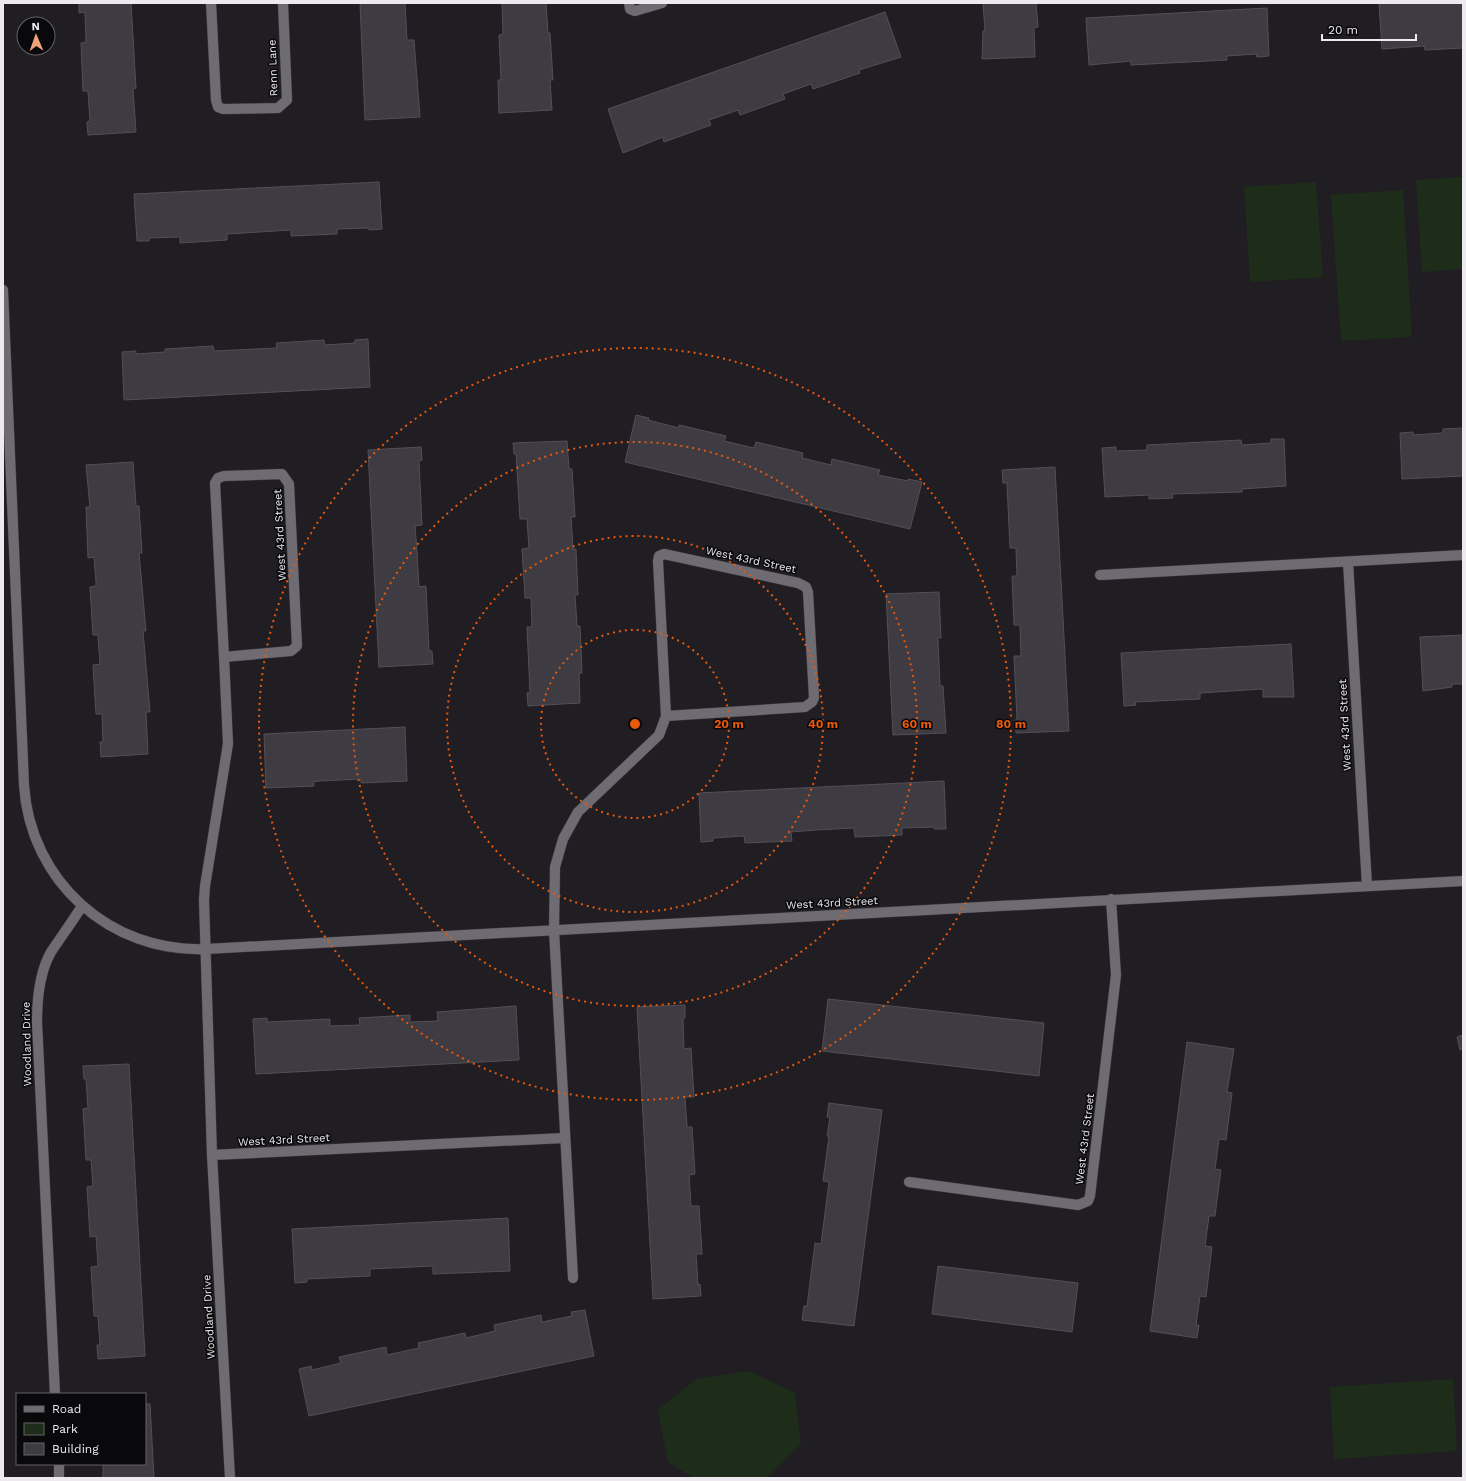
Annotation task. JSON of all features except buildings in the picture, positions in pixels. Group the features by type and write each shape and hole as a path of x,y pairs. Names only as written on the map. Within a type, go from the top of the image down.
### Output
{"street":[{"name":"Renn Lane","path":"211,3 216,100 218,107 223,109 278,108 287,100 283,3"},
{"path":"629,3 630,9 635,11 662,3"},
{"path":"3,290 25,799 35,838 47,864 72,896 82,906"},
{"name":"West 43rd Street","path":"224,657 291,651 297,646 289,484 282,474 224,476 218,478 215,483 228,744 205,886 212,1155 564,1138"},
{"name":"West 43rd Street","path":"572,1278 554,930 555,867 558,850 569,826 584,805 659,735 666,716 659,556 664,554 671,555 798,583 806,587 808,592 812,646 814,698 812,702 805,707 666,716"},
{"path":"1100,575 1463,555"},
{"name":"West 43rd Street","path":"1348,562 1367,886"},
{"name":"West 43rd Street","path":"82,906 92,915 127,935 152,943 192,950 1463,881"},
{"name":"West 43rd Street","path":"909,1182 1078,1206 1088,1201 1092,1180 1116,975 1111,899"},
{"name":"Woodland Drive","path":"55,1393 37,1003 43,972 51,953 82,906"},
{"name":"Woodland Drive","path":"212,1155 230,1478"},
{"path":"58,1465 59,1478"}],"green space":[{"path":"1463,177 1463,269 1422,272 1416,180"},
{"path":"1316,182 1323,277 1250,282 1244,187"},
{"path":"1403,190 1412,337 1341,341 1331,195"},
{"path":"749,1371 795,1393 801,1444 767,1478 694,1478 668,1462 658,1410 696,1379"},
{"path":"1453,1379 1457,1451 1334,1459 1330,1387"}]}
